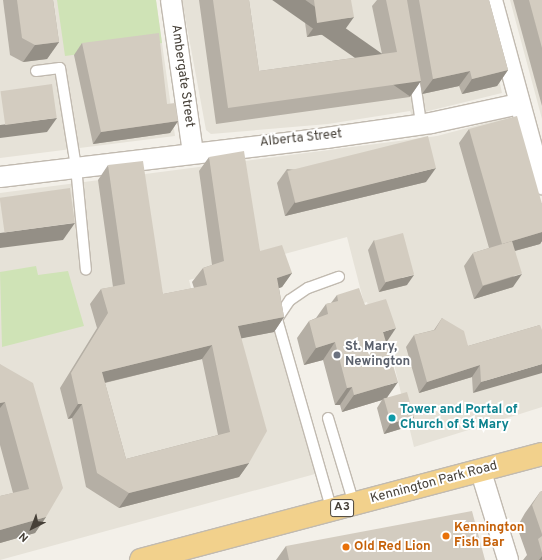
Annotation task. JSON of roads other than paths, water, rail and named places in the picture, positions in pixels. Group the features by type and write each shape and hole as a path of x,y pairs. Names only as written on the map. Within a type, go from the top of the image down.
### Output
{"highway":[{"name":"Kennington Park Road","path":"141,560 481,472 542,454"}],"street":[{"name":"Ambergate Street","path":"171,0 192,152"},
{"path":"492,0 519,104 542,184"},
{"name":"Alberta Street","path":"0,177 421,124 519,104"},
{"path":"481,472 508,560"}],"lane":[{"path":"411,62 421,124"},
{"path":"36,70 60,68 76,167 86,270"},
{"path":"332,511 277,319 290,300 308,288 339,277"},
{"path":"328,418 354,504"}],"place":[{"name":"St. Mary, Newington","path":"337,355"},
{"name":"Tower and Portal of Church of St Mary","path":"392,418"},
{"name":"Kennington Fish Bar","path":"446,536"},
{"name":"Old Red Lion","path":"346,547"}]}
